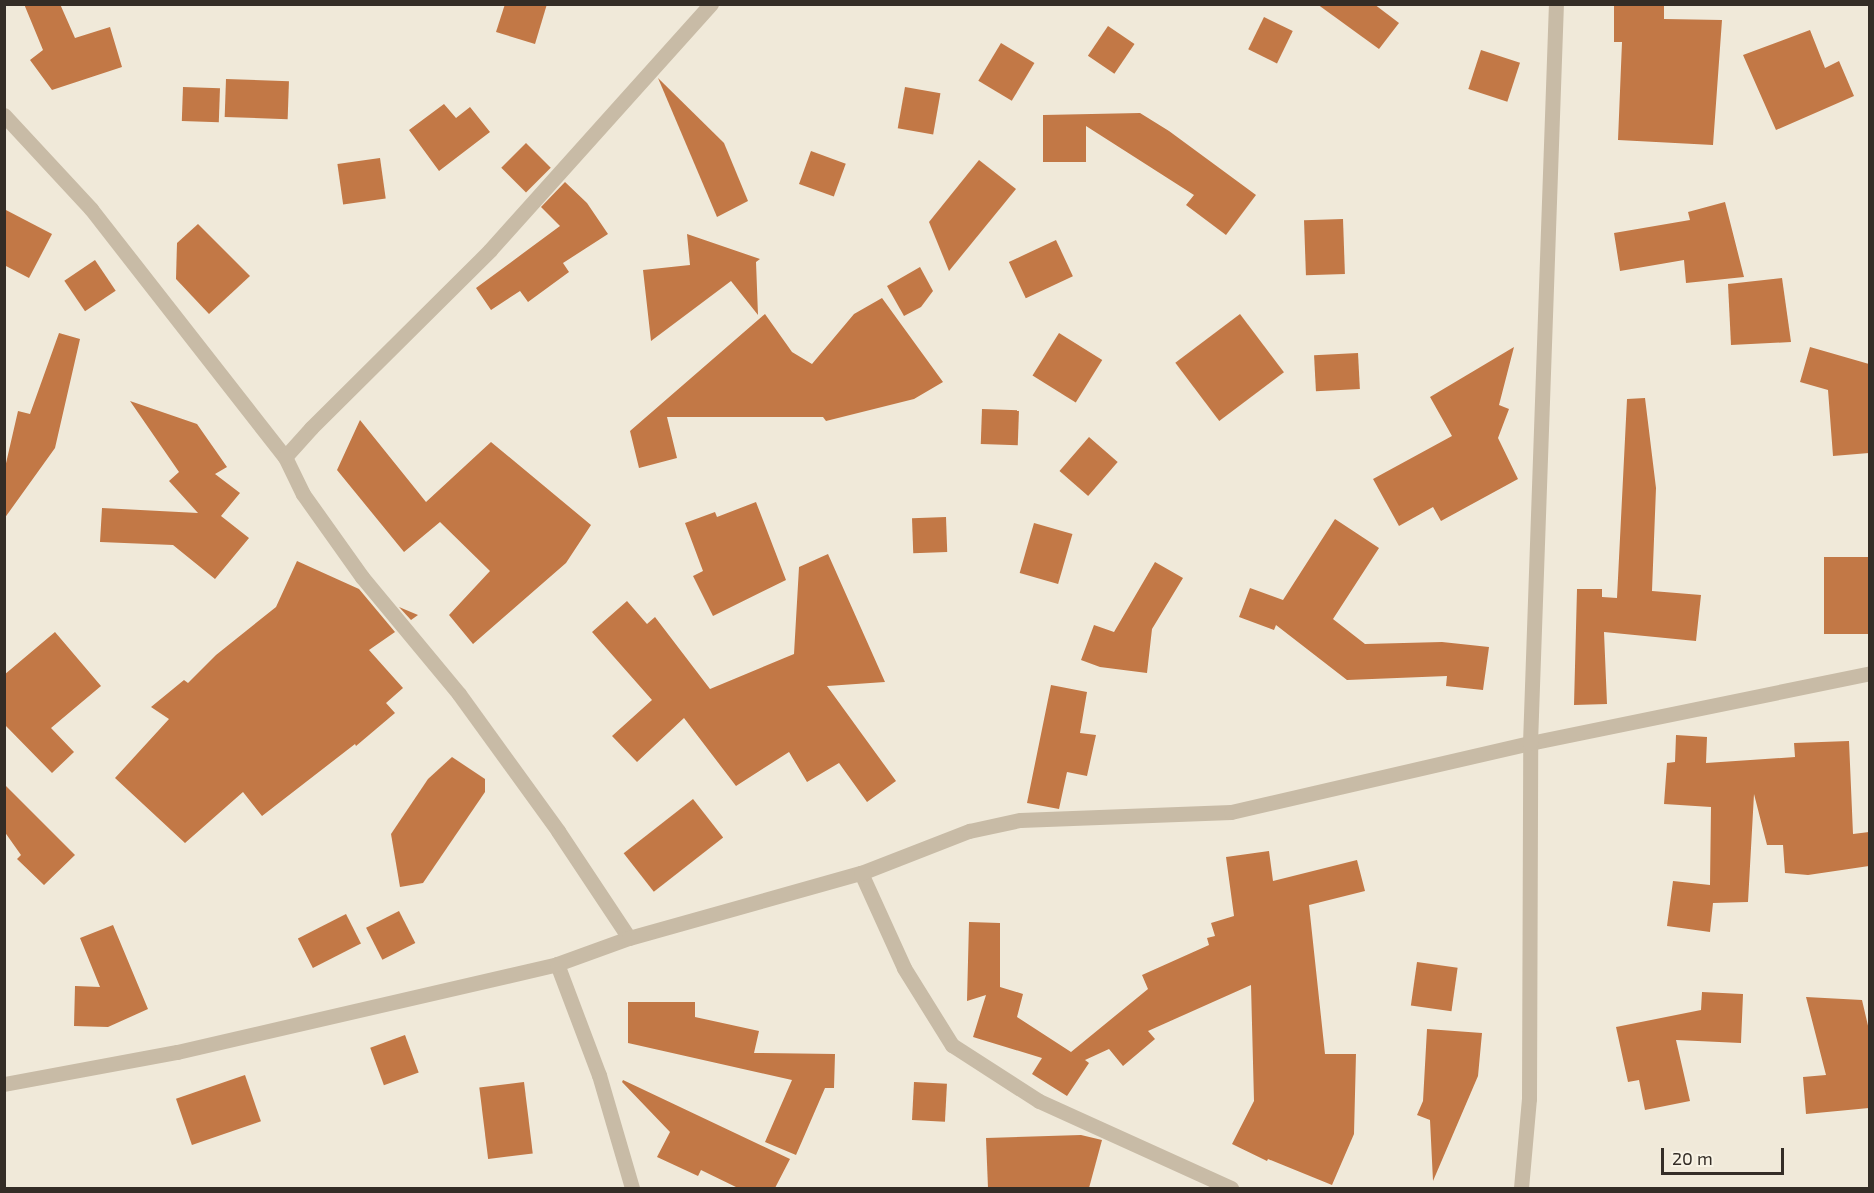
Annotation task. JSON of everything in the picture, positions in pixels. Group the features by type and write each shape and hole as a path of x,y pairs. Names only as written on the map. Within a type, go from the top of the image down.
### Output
{"street":[{"path":"285,457 311,428 490,250 711,4"},
{"path":"1521,1188 1529,1099 1530,743 1556,4"},
{"path":"4,115 91,209 285,457 303,494 362,577 459,694 558,831 628,939"},
{"path":"4,1084 177,1052 557,964 628,939 861,873 969,831 1020,820 1231,812 1530,743 1869,673"},
{"path":"861,873 904,969 952,1045 1040,1101 1231,1188"},
{"path":"557,964 599,1075 632,1188"}],"building":[{"path":"24,4 60,4 75,38 110,27 122,67 52,90 30,60 43,50"},
{"path":"505,4 547,4 535,44 496,32"},
{"path":"1317,4 1374,4 1399,23 1379,49"},
{"path":"1614,4 1664,4 1664,19 1722,20 1713,145 1618,140 1622,42 1614,42"},
{"path":"1264,17 1293,31 1277,63 1248,49"},
{"path":"1108,26 1135,44 1114,74 1088,56"},
{"path":"1810,30 1825,68 1839,61 1854,96 1776,130 1743,55"},
{"path":"1001,43 1034,63 1012,101 978,81"},
{"path":"1481,50 1520,63 1507,102 1468,89"},
{"path":"658,78 724,143 748,201 717,217"},
{"path":"226,79 289,81 288,119 225,117"},
{"path":"183,87 220,88 219,122 182,121"},
{"path":"905,87 940,93 933,135 898,128"},
{"path":"444,104 456,118 470,107 490,132 439,171 409,130"},
{"path":"1140,113 1169,131 1256,195 1226,235 1186,205 1194,195 1086,126 1086,162 1043,162 1043,115"},
{"path":"526,143 551,168 526,192 501,168"},
{"path":"811,151 846,164 834,197 799,184"},
{"path":"380,158 386,199 343,205 337,164"},
{"path":"979,160 1016,189 949,271 929,222"},
{"path":"565,182 587,203 608,234 563,263 569,272 528,302 520,291 491,310 476,288 560,226 541,207"},
{"path":"1725,202 1744,277 1686,283 1684,260 1620,271 1614,233 1690,220 1688,212"},
{"path":"4,209 52,234 29,278 4,265"},
{"path":"1343,219 1345,274 1306,275 1304,220"},
{"path":"198,224 250,276 209,314 176,279 177,243"},
{"path":"687,234 760,259 756,262 758,315 731,281 651,341 643,270 690,265"},
{"path":"1056,240 1073,276 1026,298 1009,262"},
{"path":"95,260 116,291 85,311 64,281"},
{"path":"920,267 933,291 921,307 904,316 887,286"},
{"path":"1782,278 1791,342 1731,345 1728,284"},
{"path":"882,298 943,382 914,399 826,421 823,417 667,417 677,458 639,468 630,431 765,314 792,352 812,364 854,314"},
{"path":"1240,314 1284,372 1219,421 1175,363"},
{"path":"59,333 80,339 55,448 4,519 4,472 18,411 30,414"},
{"path":"1059,333 1102,360 1076,402 1033,375"},
{"path":"1514,347 1499,405 1509,409 1498,438 1518,479 1441,521 1433,507 1399,526 1373,479 1452,436 1430,397"},
{"path":"1810,347 1869,364 1869,453 1833,456 1828,390 1800,382"},
{"path":"1358,353 1360,389 1316,391 1314,355"},
{"path":"1645,398 1656,488 1652,591 1701,595 1696,641 1604,632 1607,704 1574,705 1577,589 1602,589 1602,597 1617,598 1627,399"},
{"path":"130,401 197,424 227,467 215,474 240,493 221,516 249,538 215,579 173,545 100,542 102,508 198,513 169,481 179,472"},
{"path":"982,409 1019,410 1018,445 981,444"},
{"path":"360,420 426,502 491,442 591,525 566,563 473,644 449,615 490,571 440,522 404,552 337,470"},
{"path":"1089,437 1118,462 1088,496 1059,471"},
{"path":"756,502 786,580 713,616 693,576 703,571 685,523 715,512 717,517"},
{"path":"946,517 947,552 913,553 912,518"},
{"path":"1335,519 1379,548 1333,619 1365,644 1442,642 1489,647 1483,690 1446,686 1447,676 1347,680 1276,625 1274,630 1239,617 1250,588 1283,600"},
{"path":"1034,523 1072,534 1058,584 1020,573"},
{"path":"828,554 885,682 827,686 896,781 867,802 839,763 807,782 789,752 736,786 684,718 637,762 612,736 652,700 592,632 627,601 647,624 655,617 710,689 794,654 799,567"},
{"path":"1824,557 1869,557 1869,634 1824,634"},
{"path":"297,561 359,589 395,632 369,650 403,688 386,703 395,713 356,746 355,744 262,816 243,792 185,843 115,778 169,719 151,707 184,680 188,683 216,655 276,607"},
{"path":"1155,562 1183,578 1152,629 1147,673 1100,667 1081,660 1094,625 1114,632"},
{"path":"399,607 418,615 411,620"},
{"path":"55,632 101,686 51,728 74,752 52,773 4,724 4,675"},
{"path":"1051,685 1087,692 1080,733 1096,735 1087,776 1067,772 1059,809 1027,803"},
{"path":"1676,735 1707,737 1706,763 1795,757 1794,743 1849,741 1853,834 1869,832 1869,866 1808,875 1785,873 1783,845 1767,845 1754,794 1748,902 1713,903 1710,932 1667,926 1673,881 1710,885 1711,807 1664,804 1667,763 1675,762"},
{"path":"452,757 485,779 485,792 423,883 400,887 391,834 428,779"},
{"path":"4,784 75,855 44,885 17,859 21,855 4,831"},
{"path":"693,799 723,838 654,892 624,853"},
{"path":"1269,851 1273,881 1357,860 1365,891 1309,905 1325,1054 1356,1054 1354,1134 1332,1185 1268,1159 1267,1161 1232,1144 1254,1101 1251,985 1148,1031 1155,1039 1123,1066 1109,1049 1085,1060 1089,1063 1067,1096 1032,1074 1042,1058 973,1037 986,995 967,1001 969,922 1000,923 1000,987 1023,994 1017,1017 1071,1052 1148,989 1142,975 1209,945 1207,938 1215,936 1211,923 1234,916 1226,857"},
{"path":"399,911 415,943 382,960 366,928"},
{"path":"346,914 361,943 313,968 298,939"},
{"path":"113,925 148,1009 108,1027 74,1026 75,986 100,987 80,938"},
{"path":"1417,962 1458,968 1451,1011 1411,1006"},
{"path":"1702,992 1743,994 1741,1043 1676,1040 1690,1101 1645,1110 1639,1080 1628,1082 1616,1027 1701,1010"},
{"path":"1806,997 1862,1000 1869,1030 1869,1108 1806,1114 1803,1077 1826,1075"},
{"path":"628,1002 695,1002 695,1017 759,1031 754,1053 835,1054 834,1088 825,1088 796,1155 765,1142 792,1080 628,1043"},
{"path":"1427,1029 1482,1033 1478,1076 1433,1181 1430,1120 1417,1115 1423,1101"},
{"path":"405,1035 419,1073 384,1085 370,1048"},
{"path":"245,1075 261,1121 192,1145 176,1099"},
{"path":"623,1080 790,1159 775,1188 738,1188 701,1170 698,1176 657,1157 670,1132 622,1082"},
{"path":"524,1082 533,1153 488,1159 479,1087"},
{"path":"914,1082 947,1084 945,1122 912,1120"},
{"path":"1081,1135 1102,1140 1089,1188 988,1188 986,1138"}]}
